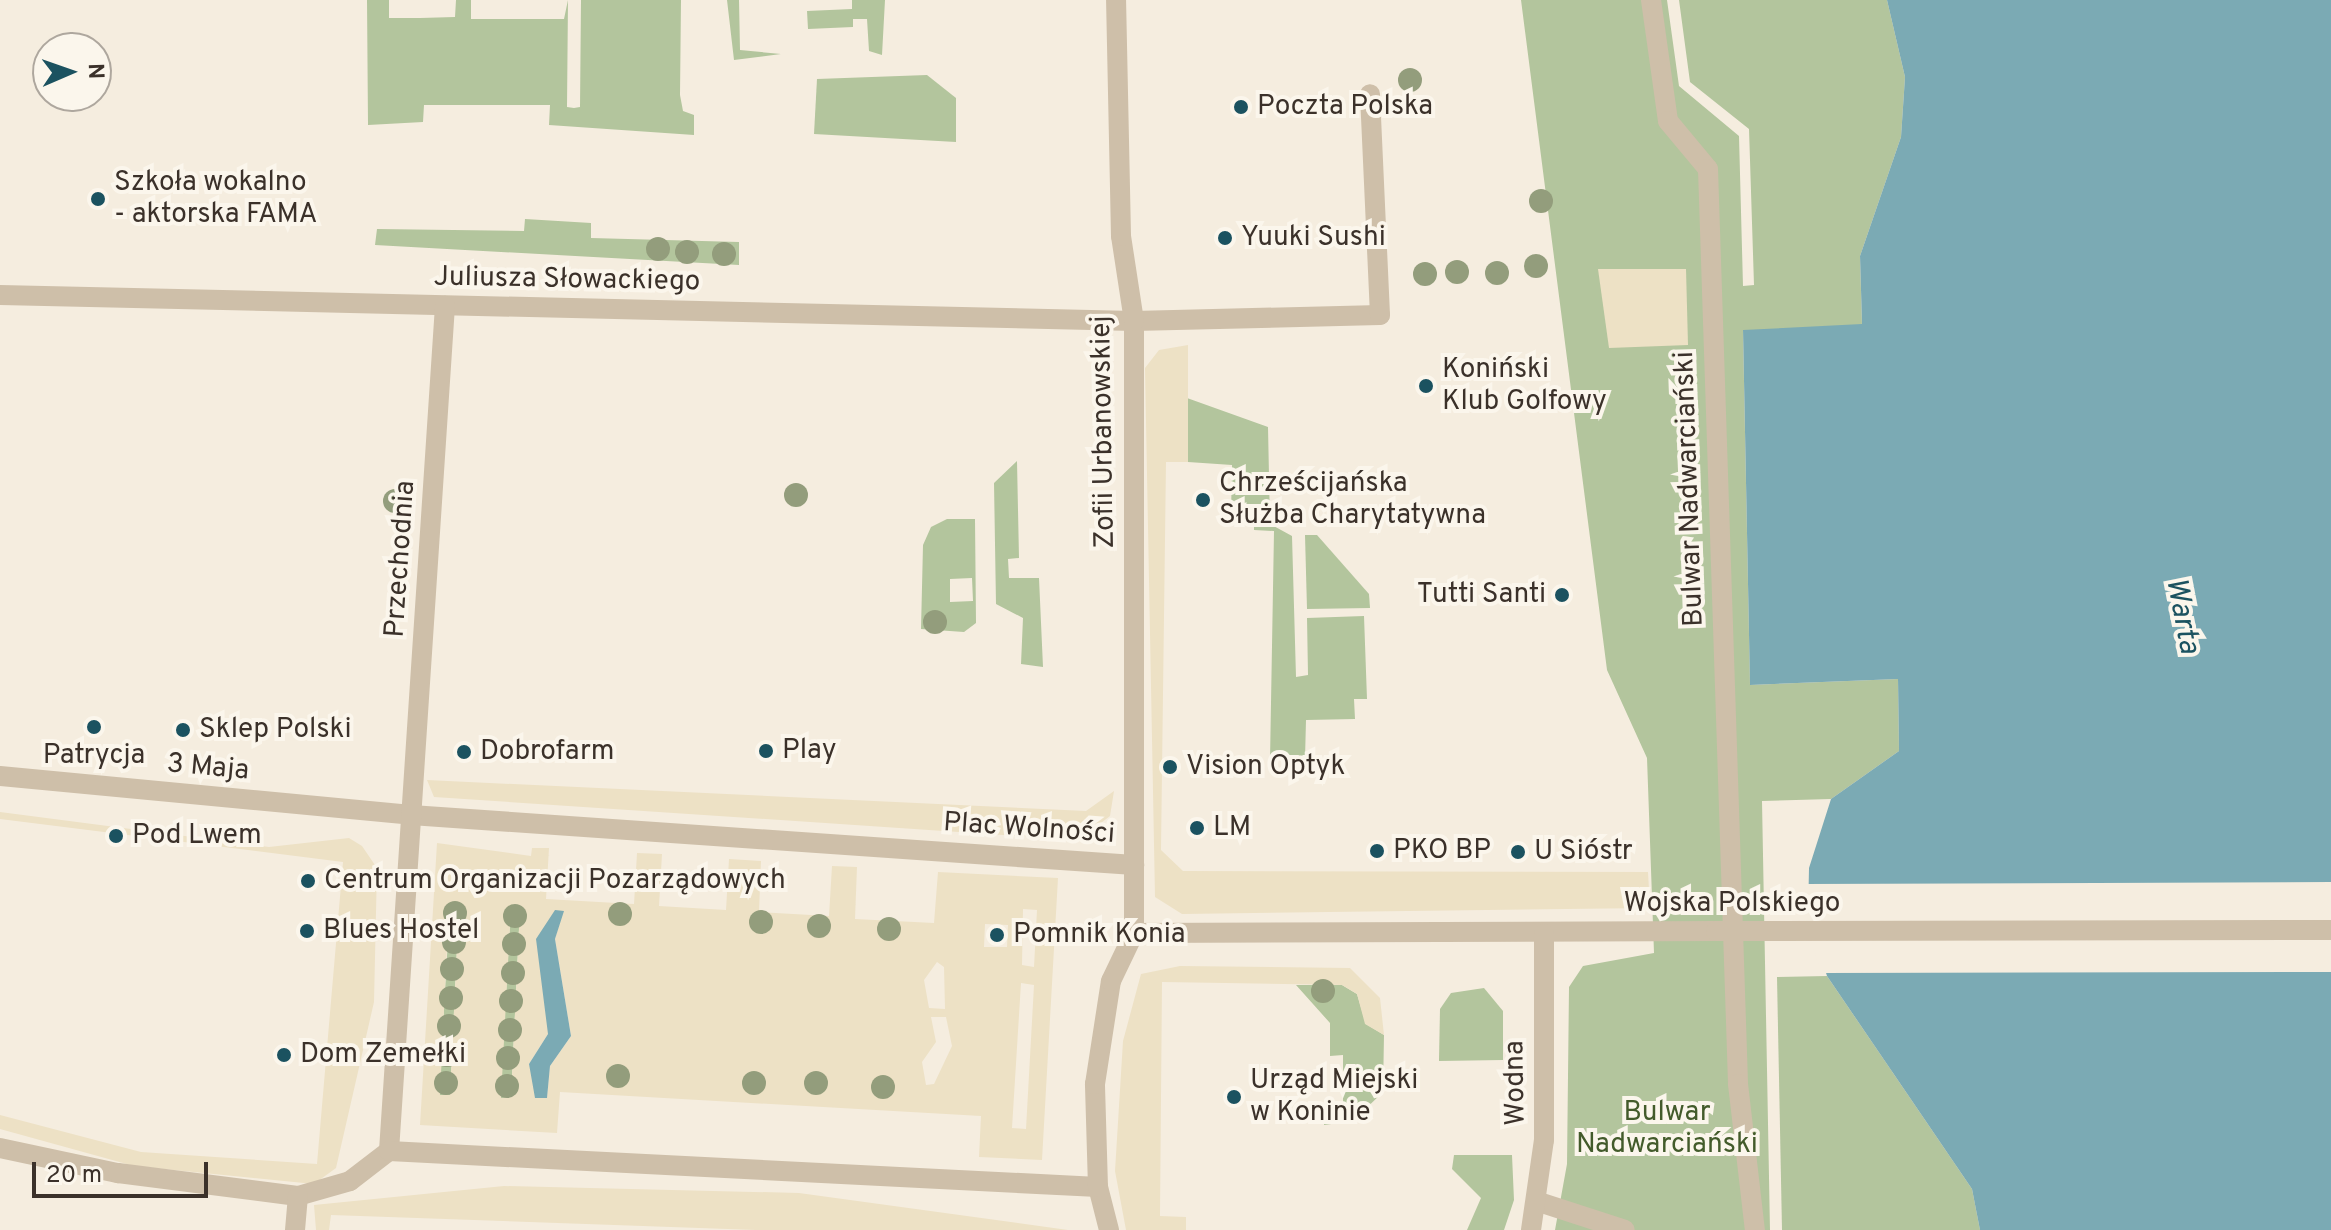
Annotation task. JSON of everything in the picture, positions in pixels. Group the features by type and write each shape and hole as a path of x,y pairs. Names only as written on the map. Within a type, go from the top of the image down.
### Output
{"street":[{"name":"Zofii Urbanowskiej","path":"1116,0 1121,236 1134,321 1134,865"},
{"name":"Bulwar Nadwarciański","path":"1651,0 1668,121 1708,169 1738,1084 1755,1230"},
{"name":"Juliusza Słowackiego","path":"0,295 1134,321 1380,315 1370,94"},
{"name":"Przechodnia","path":"411,815 445,306"},
{"name":"3 Maja","path":"0,776 411,815"},
{"name":"Plac Wolności","path":"411,815 1134,865 1134,933 1111,981 1102,1028 1093,1135 1098,1187 1109,1230"},
{"path":"389,1151 411,815"},
{"name":"Wojska Polskiego","path":"1134,933 2331,930"},
{"name":"Wodna","path":"1531,1230 1539,1202 1544,934"},
{"path":"0,1148 118,1173 298,1196 350,1181 389,1151 1098,1187"},
{"path":"295,1230 298,1196"},
{"path":"1539,1202 1625,1230"}],"green space":[{"path":"367,0 389,0 389,18 455,17 456,0 471,0 471,19 564,19 568,0 567,107 574,108 580,107 581,0 681,0 680,95 683,111 694,115 694,135 549,125 550,105 424,105 423,122 368,125"},
{"path":"727,0 739,0 740,50 781,54 734,60"},
{"path":"852,0 885,0 882,55 869,51 867,19 853,19 853,27 808,29 807,11 852,9"},
{"name":"Bulwar Nadwarciański","path":"1521,0 1667,0 1679,86 1739,136 1743,286 1754,285 1749,129 1690,82 1679,0 1887,0 1905,77 1901,137 1860,256 1862,325 1743,331 1750,685 1898,679 1899,751 1831,799 1762,801 1770,1230 1555,1230 1567,1164 1569,987 1583,966 1654,953 1647,758 1607,670"},
{"path":"927,75 956,98 956,142 814,134 817,79"},
{"path":"525,219 591,223 591,238 739,242 739,265 375,245 377,229 524,231"},
{"path":"1187,398 1268,427 1270,524 1292,536 1296,677 1308,675 1307,618 1364,616 1367,699 1354,699 1355,719 1306,720 1305,759 1270,760 1274,531 1254,530 1254,515 1231,514 1232,465 1188,462"},
{"path":"1017,461 1019,558 1008,559 1009,578 1039,578 1043,667 1021,664 1023,618 996,604 994,483"},
{"path":"947,519 975,519 976,623 964,632 921,629 923,545 931,527","holes":["972,578 973,601 950,602 950,579"]},
{"path":"1305,535 1317,535 1369,594 1370,608 1307,609"},
{"path":"450,904 459,905 450,1096 439,1095"},
{"path":"511,906 520,907 511,1098 500,1098"},
{"path":"1827,976 1972,1189 1980,1230 1782,1230 1777,977"},
{"path":"1296,985 1342,985 1357,994 1366,1024 1384,1035 1383,1092 1353,1121 1324,1125 1324,1109 1343,1108 1343,1055 1330,1056 1330,1023"},
{"path":"1484,988 1503,1011 1503,1060 1439,1061 1440,1009 1451,993"},
{"path":"1454,1155 1512,1155 1514,1200 1504,1230 1467,1230 1481,1198 1452,1169"}],"shaded area":[{"path":"1598,269 1686,269 1688,345 1609,348"},
{"path":"1188,345 1188,462 1166,462 1161,850 1183,871 1648,872 1650,908 1182,914 1155,897 1145,368 1159,350"},
{"path":"427,780 1086,811 1114,791 1110,816 1079,840 434,797"},
{"path":"0,812 269,847 349,838 362,846 377,868 374,1002 336,1168 314,1184 134,1166 0,1129 0,1115 141,1152 317,1164 343,862 0,819"},
{"path":"437,843 531,856 532,848 549,848 546,899 634,904 637,853 662,854 659,906 726,910 729,859 761,861 759,912 829,916 832,866 857,867 855,919 934,923 938,872 1058,878 1042,1160 979,1157 981,1116 560,1092 557,1133 420,1125","holes":["449,905 459,905 450,1095 440,1095","511,906 520,908 511,1097 501,1098","1023,909 1037,910 1034,967 1022,965","555,911 563,911 555,939 571,1036 550,1066 547,1097 529,1064 548,1034","985,924 1008,925 1007,947 984,947","937,962 944,967 945,1009 929,1008 924,980","1021,983 1034,985 1026,1129 1012,1128","931,1017 946,1017 952,1046 934,1084 926,1085 922,1062 936,1042"]},
{"path":"1180,966 1350,968 1380,998 1384,1035 1365,1024 1357,994 1342,985 1162,982 1160,1216 1186,1217 1186,1230 1126,1230 1115,1171 1123,1041 1141,974"},
{"path":"504,1186 799,1193 1068,1230 756,1230 331,1215 329,1230 316,1230 314,1205"}],"water":[{"name":"Warta","path":"1887,0 2331,0 2331,1230 1980,1230 1972,1189 1827,976 1808,916 1809,868 1831,799 1899,751 1898,679 1750,685 1743,330 1862,324 1860,256 1901,137 1905,77"},
{"path":"555,910 564,911 555,939 571,1036 550,1066 547,1098 535,1098 529,1064 548,1034 536,939"}],"pier":[{"path":"2331,882 2331,972 1821,973 1804,917 1805,884"}],"place":[{"name":"Poczta Polska","path":"1241,107"},
{"name":"Szkoła wokalno - aktorska FAMA","path":"98,199"},
{"name":"Yuuki Sushi","path":"1225,238"},
{"name":"Koniński Klub Golfowy","path":"1426,386"},
{"name":"Chrześcijańska Służba Charytatywna","path":"1203,500"},
{"name":"Tutti Santi","path":"1562,595"},
{"name":"Patrycja","path":"94,727"},
{"name":"Sklep Polski","path":"183,730"},
{"name":"Play","path":"766,751"},
{"name":"Dobrofarm","path":"464,752"},
{"name":"Vision Optyk","path":"1170,767"},
{"name":"LM","path":"1197,828"},
{"name":"Pod Lwem","path":"116,836"},
{"name":"PKO BP","path":"1377,851"},
{"name":"U Sióstr","path":"1518,852"},
{"name":"Centrum Organizacji Pozarządowych","path":"308,881"},
{"name":"Blues Hostel","path":"307,931"},
{"name":"Pomnik Konia","path":"997,935"},
{"name":"Dom Zemełki","path":"284,1055"},
{"name":"Urząd Miejski w Koninie","path":"1234,1097"}]}
